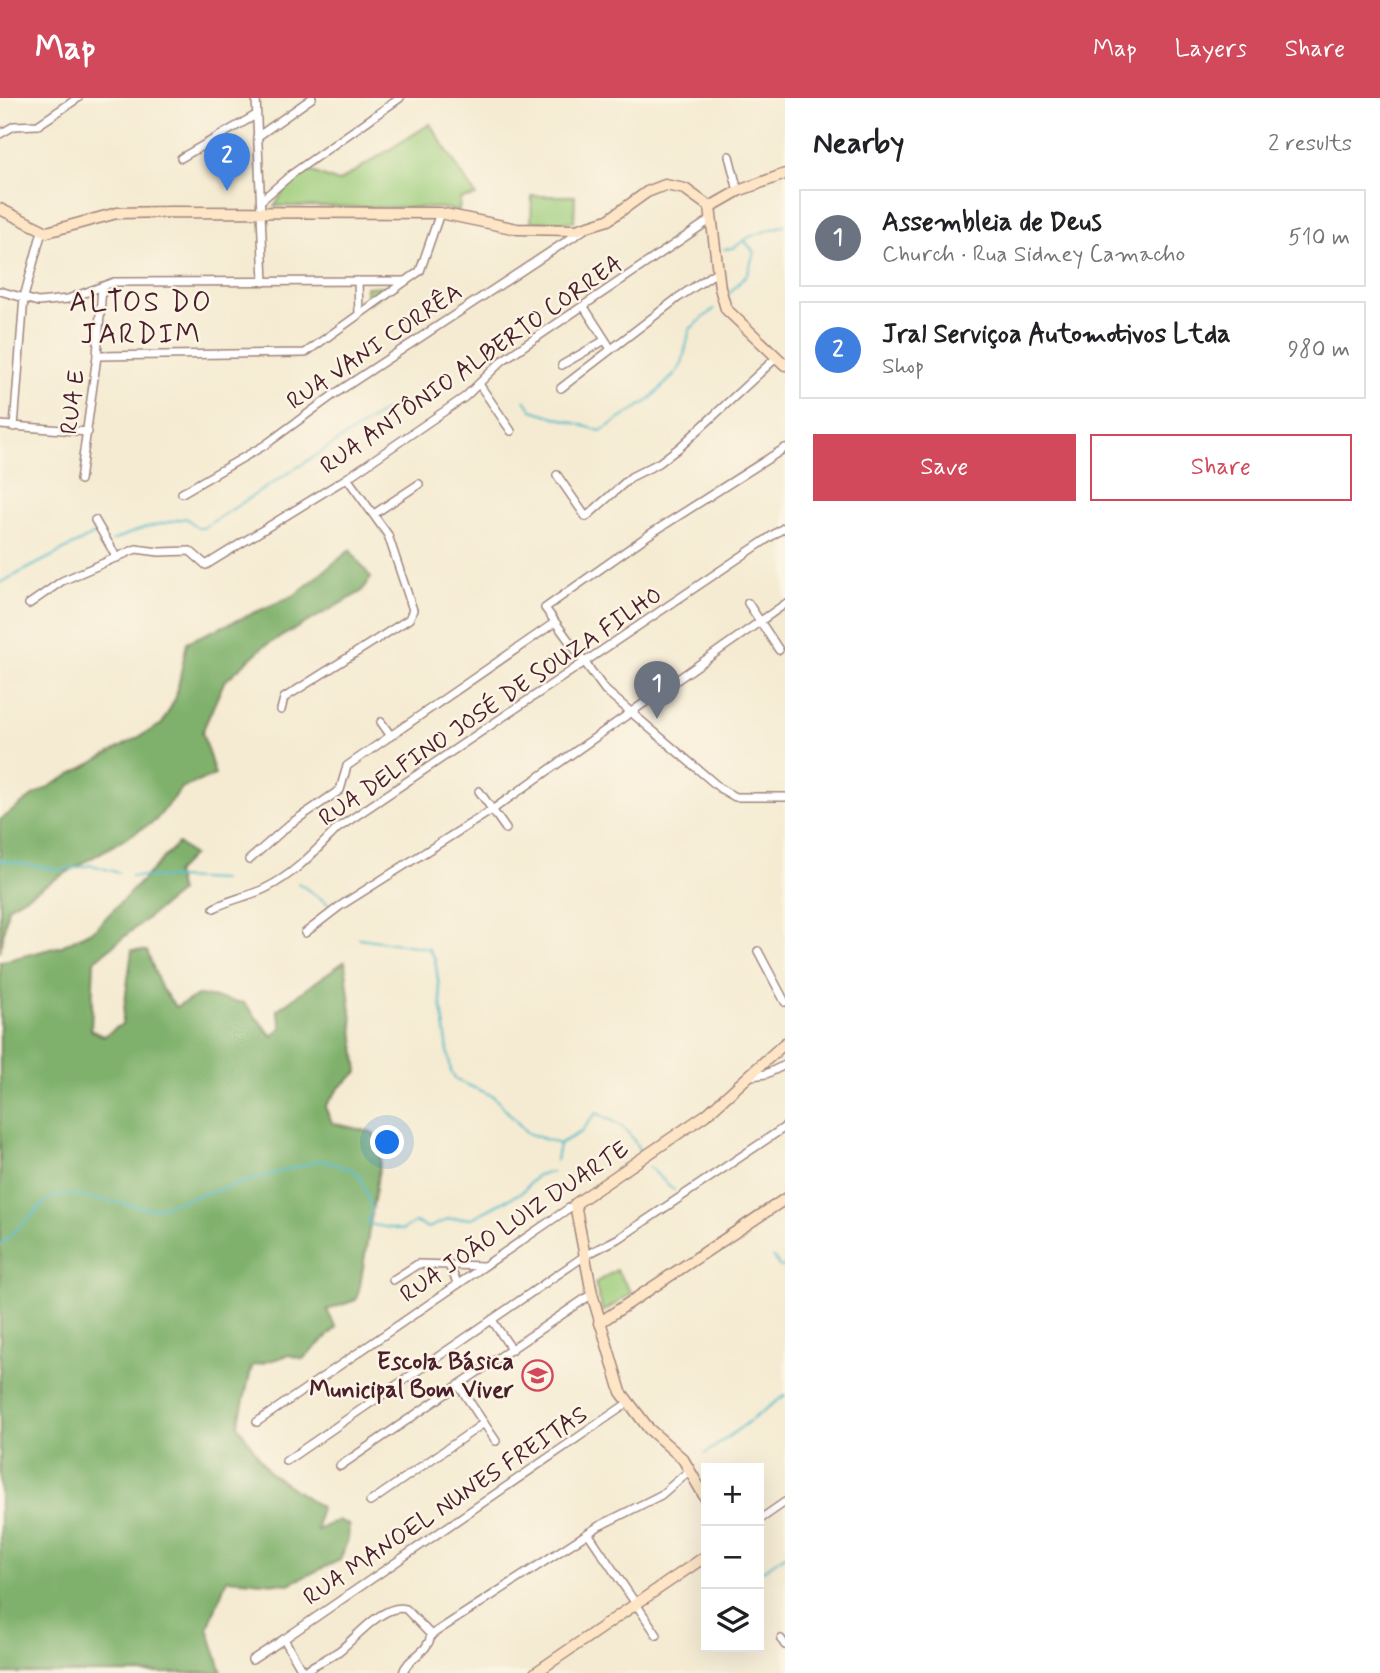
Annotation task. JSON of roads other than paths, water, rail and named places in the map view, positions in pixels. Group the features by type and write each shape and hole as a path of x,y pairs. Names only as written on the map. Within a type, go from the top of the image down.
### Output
{"street":[{"path":"0,134 14,126 38,125 78,98"},
{"path":"257,137 312,98"},
{"path":"263,199 292,174 400,98"},
{"path":"257,99 257,137 264,213 264,282"},
{"path":"181,158 256,115"},
{"path":"729,156 738,191"},
{"path":"710,207 738,191 785,174"},
{"path":"0,209 41,231 53,231 92,218 126,212 440,212 517,229 586,229 608,220 647,192 665,185 685,189 710,207"},
{"path":"710,207 726,309 785,365"},
{"path":"97,356 300,354 406,281 422,267 440,212"},
{"name":"RUA ANTÔNIO ALBERTO CORREA","path":"29,604 62,581 141,548 159,552 183,550 195,553 206,565 347,478 466,397 503,360 710,220"},
{"name":"RUA VANI CORRÊA","path":"183,493 265,444 369,371 586,229"},
{"path":"14,427 24,297 41,231"},
{"path":"561,388 718,271"},
{"path":"0,291 38,302 56,301 125,281 406,281"},
{"path":"358,281 359,314"},
{"name":"RUA E","path":"80,481 97,356 102,287"},
{"path":"584,307 611,349"},
{"path":"562,365 605,340"},
{"path":"557,475 586,517 631,477 659,463 680,447 777,357"},
{"path":"479,384 511,430"},
{"path":"0,425 88,432"},
{"path":"785,448 650,534 545,608 584,665 609,694 726,793 742,797 785,797"},
{"path":"281,710 285,698 411,615 413,606 388,535 347,478"},
{"path":"374,514 419,484"},
{"path":"95,520 117,558"},
{"name":"RUA DELFINO JOSÉ DE SOUZA FILHO","path":"214,908 236,897 263,890 289,876 338,828 584,665 785,527"},
{"path":"748,603 779,650"},
{"path":"305,933 340,906 492,810 785,604"},
{"path":"249,860 290,824 340,790 347,765 554,623"},
{"path":"381,722 391,736"},
{"path":"479,791 506,829"},
{"path":"758,951 785,1002"},
{"name":"RUA JOÃO LUIZ DUARTE","path":"257,1422 698,1121 752,1076 785,1043"},
{"path":"752,1076 766,1074 785,1065"},
{"path":"286,1461 586,1255 621,1237 785,1127"},
{"path":"600,1323 785,1199"},
{"path":"575,1205 592,1294 619,1386 628,1403 649,1429 683,1459 701,1490"},
{"path":"393,1280 418,1264 485,1266"},
{"path":"447,1264 458,1284"},
{"path":"340,1466 592,1294"},
{"path":"492,1320 512,1350"},
{"path":"459,1386 496,1441"},
{"name":"RUA MANOEL NUNES FREITAS","path":"252,1660 628,1403"},
{"path":"370,1502 484,1423"},
{"path":"403,1673 405,1666 427,1647 430,1635 588,1533 661,1495 690,1470"},
{"path":"764,1517 785,1502"},
{"path":"588,1533 657,1635"},
{"path":"535,1673 701,1559"},
{"path":"284,1639 302,1672 340,1650 359,1631 395,1608 406,1609 430,1635"}],"waterway":[{"path":"724,249 733,248 751,236 785,225"},
{"path":"726,297 748,273 754,252 745,241"},
{"path":"525,400 532,410 601,431 648,401 676,373 682,364 690,329 714,309"},
{"path":"112,541 143,528 186,518 198,528 203,528 388,409 434,400"},
{"path":"0,583 95,534"},
{"path":"0,860 60,870 92,865 119,873"},
{"path":"131,876 222,880"},
{"path":"298,883 333,907"},
{"path":"359,938 428,948 435,959 451,1072 456,1080 493,1096 527,1133 559,1144"},
{"path":"556,1160 559,1144 581,1132 596,1113 623,1127 641,1153"},
{"path":"0,1245 51,1197 73,1195 152,1209 321,1160 353,1170 360,1177 372,1207 368,1224 402,1230 415,1222 428,1228 449,1219 472,1218 522,1192 537,1175 553,1172"},
{"path":"649,1167 674,1190"},
{"path":"773,1257 780,1267 785,1267"},
{"path":"705,1454 785,1395"},
{"path":"764,1570 785,1555"}],"place":[{"name":"Jral Serviçoa Automotivos Ltda","path":"227,191"},
{"name":"Assembleia de Deus","path":"657,719"},
{"name":"Escola Básica Municipal Bom Viver","path":"537,1375"}],"district":[{"name":"ALTOS DO JARDIM","path":"141,317"}]}
